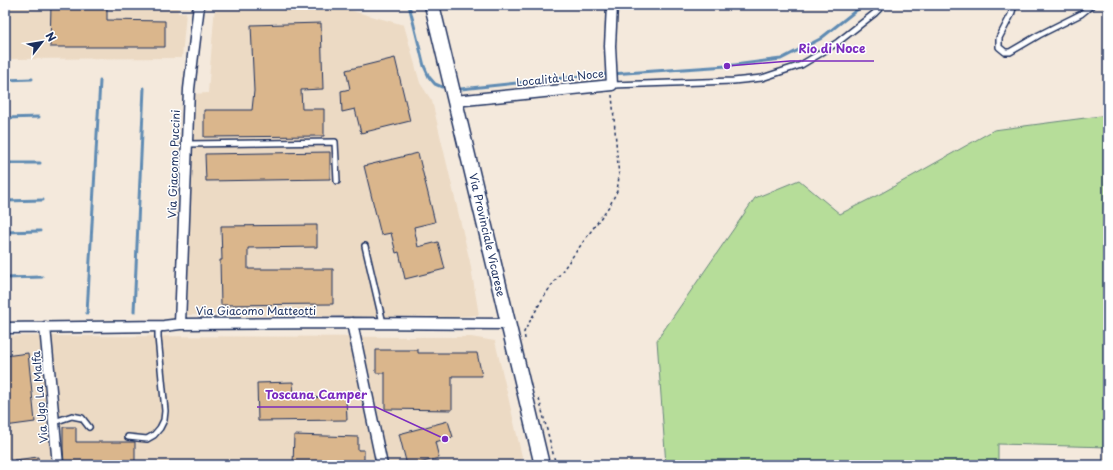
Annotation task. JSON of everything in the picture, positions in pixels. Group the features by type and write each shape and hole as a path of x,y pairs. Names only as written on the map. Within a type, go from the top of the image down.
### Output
{"main road":[{"name":"Via Provinciale Vicarese","path":"432,5 542,465"}],"street":[{"name":"Via Giacomo Puccini","path":"180,324 189,89 198,5"},
{"name":"Località La Noce","path":"455,102 611,78 610,46 612,5"},
{"path":"352,323 382,465"},
{"name":"Via Giacomo Matteotti","path":"5,328 164,326 180,324 508,324"},
{"name":"Via Ugo La Malfa","path":"45,327 58,465"}],"lane":[{"path":"611,78 733,81 762,78 801,65 821,53 838,42 883,5"},
{"path":"1014,5 1011,16 998,38 999,47 1005,52 1010,52 1039,35 1081,14 1092,5"},
{"path":"187,144 335,142 337,181"},
{"path":"364,246 383,323"},
{"path":"128,437 147,438 157,432 164,420 165,411 158,331 164,326"},
{"path":"54,422 72,416 82,418 89,427"}],"path":[{"path":"525,342 524,332 544,296 610,205 617,192 619,177 611,78"},
{"path":"538,396 556,465"}],"shaded area":[{"path":"5,5 179,5 178,13 186,12 182,58 5,59"},
{"path":"215,5 338,7 404,25 420,83 432,101 470,262 479,315 456,317 187,315 192,94 208,93"},
{"path":"5,336 471,337 495,341 524,465 5,465"}],"green space":[{"path":"1108,115 1108,447 998,444 998,465 666,465 657,340 755,198 799,180 840,214 882,193 994,130"}],"building":[{"path":"51,5 107,5 107,20 165,21 165,47 50,47"},
{"path":"321,23 323,89 301,90 302,109 324,109 324,136 204,137 204,110 252,110 254,91 251,25"},
{"path":"395,58 410,121 361,133 355,109 342,112 341,91 350,89 346,70"},
{"path":"330,152 330,179 206,181 205,154"},
{"path":"418,153 435,222 414,227 418,247 438,242 445,269 405,279 399,252 396,253 391,233 381,235 364,166"},
{"path":"317,225 317,247 248,248 248,269 333,269 333,304 221,305 221,226"},
{"path":"376,350 418,350 418,353 477,353 482,376 452,376 452,410 385,409 385,373 376,373"},
{"path":"28,353 35,422 5,426 5,356"},
{"path":"293,382 294,398 346,397 347,420 258,421 257,383"},
{"path":"448,421 453,437 435,442 439,458 407,465 399,434"},
{"path":"63,427 76,427 76,442 135,442 135,463 64,463"},
{"path":"294,435 358,437 358,450 364,450 364,465 293,465"},
{"path":"38,457 39,465 14,465 14,460"}],"waterway":[{"path":"409,5 424,66 429,77 435,84 442,87"},
{"path":"461,89 582,76 727,66 781,59 820,39 863,5"},
{"path":"5,80 32,79"},
{"path":"87,313 100,81"},
{"path":"134,312 144,88"},
{"path":"5,118 39,117"},
{"path":"5,163 40,163"},
{"path":"5,201 43,200"},
{"path":"5,232 40,231"},
{"path":"5,278 42,277"}],"place":[{"name":"Rio di Noce","path":"727,66"},
{"name":"Toscana Camper","path":"445,439"}]}
